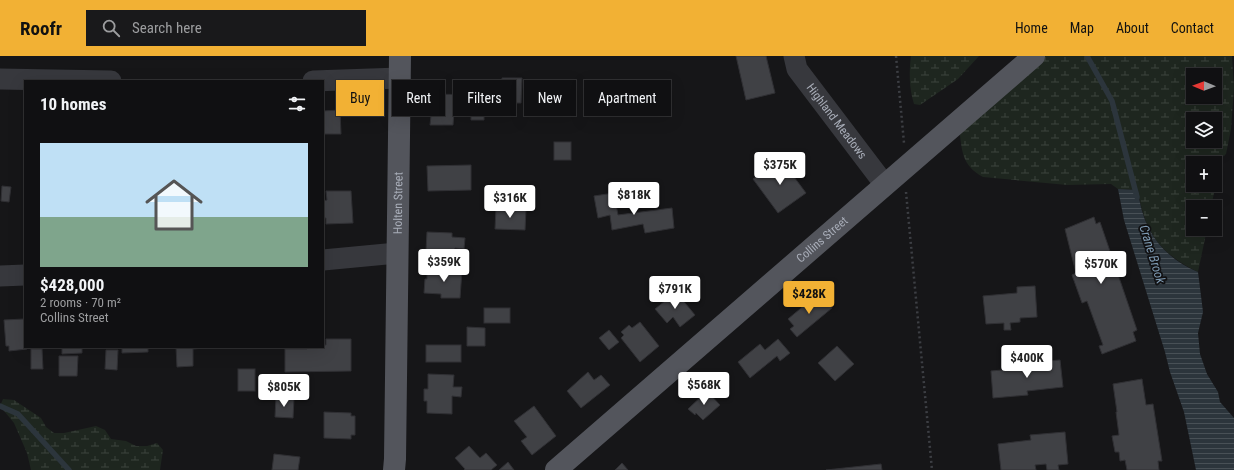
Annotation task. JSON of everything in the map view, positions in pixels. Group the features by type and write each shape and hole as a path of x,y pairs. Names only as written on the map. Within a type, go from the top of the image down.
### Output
{"main road":[{"name":"Holten Street","path":"394,470 400,56"},
{"name":"Collins Street","path":"556,470 1034,56"}],"street":[{"name":"Highland Meadows","path":"794,56 797,69 885,185"},
{"path":"324,81 400,78"},
{"path":"0,79 56,80"},
{"path":"324,260 397,253"},
{"path":"0,276 24,275"}],"path":[{"path":"896,56 906,167 906,188 932,470"}],"green space":[{"path":"911,56 979,56 958,79 920,105 914,104 911,92"},
{"path":"1037,56 1232,56 1234,88 1231,129 1226,154 1222,157 1222,156 1186,156 1186,192 1214,192 1212,200 1186,200 1186,236 1206,236 1198,272 1173,257 1156,240 1145,218 1138,190 1118,189 1111,184 1067,185 983,177 970,167 962,150 959,127"},
{"path":"3,399 14,400 41,418 46,427 54,433 64,433 96,426 105,430 111,439 126,441 136,446 147,446 157,443 163,450 160,470 31,470 27,453 14,423 0,406"}],"water":[{"path":"1118,189 1138,190 1144,217 1156,240 1164,250 1174,258 1185,266 1198,272 1203,312 1198,333 1200,354 1207,374 1218,392 1220,402 1234,418 1234,470 1196,470 1184,412 1170,372 1124,220"}],"building":[{"path":"736,56 766,56 775,93 746,100"},
{"path":"502,78 522,78 521,103 516,103 516,80 502,80"},
{"path":"445,94 453,94 453,125 430,125 431,116 445,116"},
{"path":"336,110 336,116 340,116 341,134 324,134 324,111"},
{"path":"471,116 484,116 484,120 471,120"},
{"path":"554,142 571,142 571,160 554,160"},
{"path":"780,158 806,193 778,213 753,179 764,171 769,178 773,174 768,168"},
{"path":"471,165 471,190 428,191 427,166"},
{"path":"2,186 11,187 9,202 1,201"},
{"path":"326,191 351,191 353,223 326,224 326,218 324,218 324,201 327,200"},
{"path":"497,191 516,191 516,205 497,205"},
{"path":"614,193 618,215 672,208 674,228 645,233 643,224 612,230 610,215 598,218 594,196"},
{"path":"496,208 526,209 525,230 495,229"},
{"path":"1094,217 1096,224 1100,222 1137,330 1133,332 1136,341 1102,354 1099,346 1103,345 1087,301 1082,303 1072,275 1076,273 1065,229"},
{"path":"427,232 452,233 452,237 465,238 464,249 455,248 454,252 426,251"},
{"path":"427,268 462,270 460,298 441,298 441,294 424,293 425,279 427,279"},
{"path":"1035,286 1037,317 1020,318 1020,322 1010,323 1011,330 1004,330 1004,323 986,324 983,296 1017,293 1017,287"},
{"path":"676,292 695,315 680,327 673,317 667,323 655,309"},
{"path":"819,293 832,308 797,337 790,329 794,326 788,319"},
{"path":"484,308 510,308 510,323 484,323"},
{"path":"24,319 24,348 27,349 9,351 9,346 6,346 4,320"},
{"path":"640,322 659,346 640,362 621,338 624,335 621,332 629,325 632,328"},
{"path":"467,327 485,328 485,346 467,346"},
{"path":"609,330 619,342 609,350 599,338"},
{"path":"326,339 351,339 351,371 285,372 285,349 324,348 324,345 326,345"},
{"path":"778,339 790,353 780,361 777,356 750,378 738,362 760,344 765,350"},
{"path":"426,345 461,345 461,362 426,362"},
{"path":"837,346 854,364 835,381 818,363"},
{"path":"62,348 82,348 82,353 62,354"},
{"path":"122,348 148,348 148,352 122,353"},
{"path":"176,348 205,348 193,349 193,366 177,367"},
{"path":"31,349 42,349 43,369 31,369"},
{"path":"106,350 118,350 117,370 105,369"},
{"path":"59,356 78,356 77,376 59,376"},
{"path":"1060,360 1063,387 1027,391 1028,395 993,398 991,371 1024,368 1024,363"},
{"path":"238,369 255,369 255,391 238,391"},
{"path":"588,372 594,380 601,375 610,385 581,408 567,391"},
{"path":"428,374 454,375 453,387 462,387 461,397 452,396 452,414 427,413 427,401 424,401 424,389 428,389"},
{"path":"1142,379 1146,405 1153,404 1162,461 1158,461 1159,470 1127,470 1125,460 1120,461 1119,452 1115,452 1112,436 1119,435 1113,384"},
{"path":"707,391 720,405 703,420 696,413 695,415 688,409"},
{"path":"276,397 294,398 293,418 275,417"},
{"path":"534,406 556,436 532,455 521,441 527,437 514,421"},
{"path":"324,412 351,413 351,416 355,416 355,435 351,435 351,439 324,438"},
{"path":"1065,432 1068,464 1058,465 1059,470 1047,470 1046,464 1035,465 1036,470 1001,470 998,444 1031,440 1030,435"},
{"path":"469,446 480,458 486,453 497,465 491,470 464,470 465,469 455,458"},
{"path":"274,454 300,457 298,470 272,470"},
{"path":"508,462 514,470 499,470"},
{"path":"622,463 628,470 615,470"},
{"path":"881,464 882,470 826,470"}],"waterway":[{"name":"Crane Brook","path":"1087,56 1112,101 1137,197"},
{"path":"0,406 18,414 69,470"}]}
